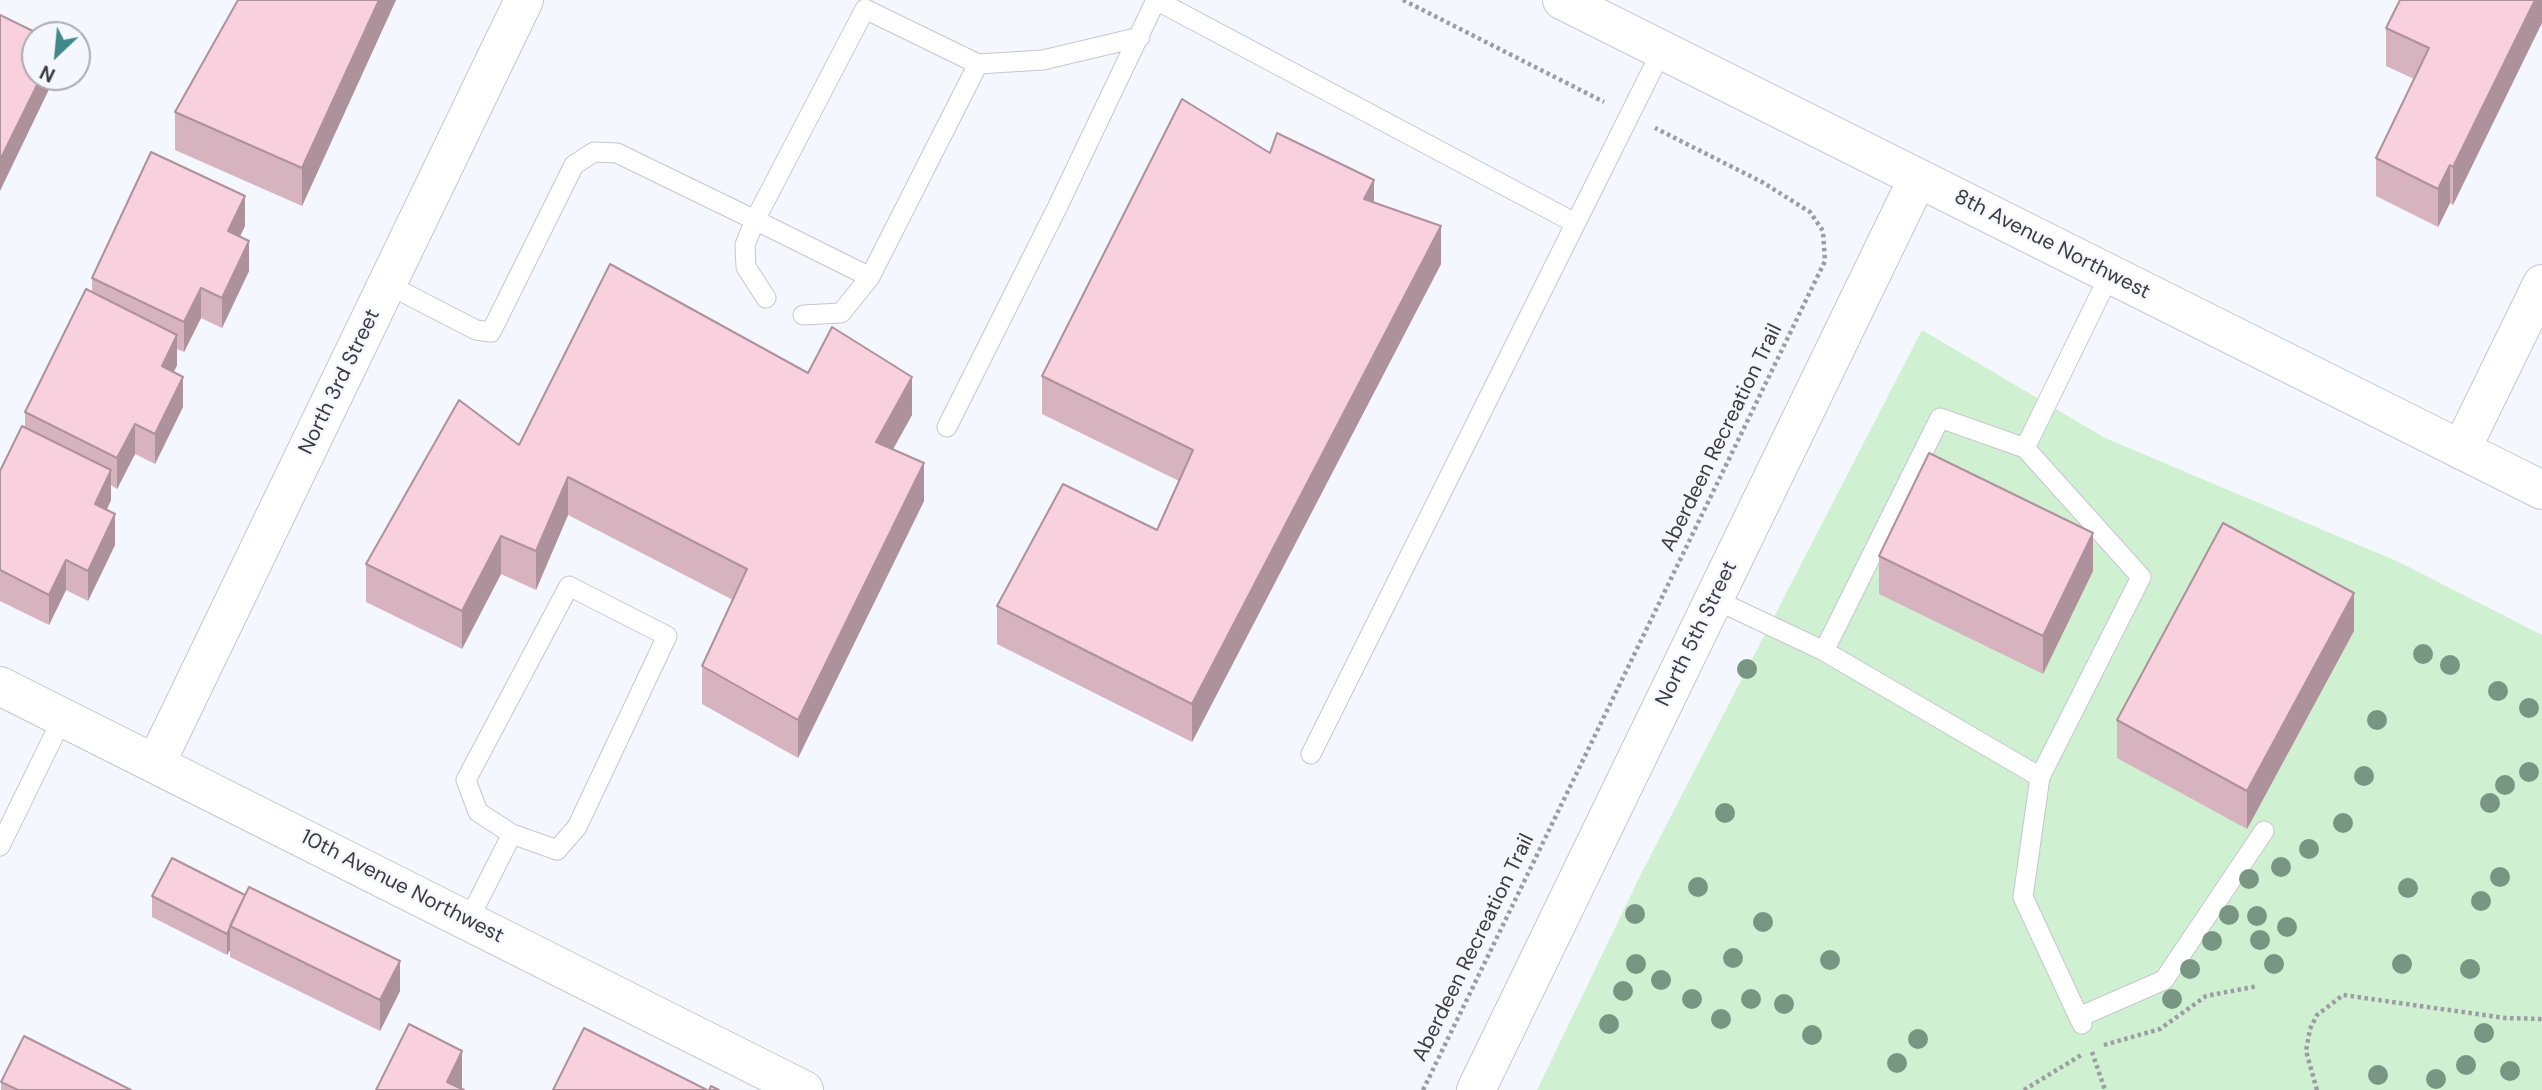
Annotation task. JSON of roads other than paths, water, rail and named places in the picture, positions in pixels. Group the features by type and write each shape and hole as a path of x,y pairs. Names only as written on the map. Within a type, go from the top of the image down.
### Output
{"street":[{"name":"North 3rd Street","path":"156,764 524,0"},
{"name":"8th Avenue Northwest","path":"1562,0 2542,490"},
{"name":"North 5th Street","path":"1476,1090 1918,178"},
{"path":"2461,450 2542,284"},
{"name":"10th Avenue Northwest","path":"0,686 804,1090"}],"lane":[{"path":"947,427 1156,1 1575,223"},
{"path":"766,298 746,267 746,245 755,220 865,9 978,64 1043,60 1140,37"},
{"path":"1311,754 1662,50"},
{"path":"803,315 841,313 870,277 978,64"},
{"path":"387,284 476,330 491,332 574,164 594,152 617,153 870,277"},
{"path":"2025,448 2110,274"},
{"path":"1824,651 1940,418 2025,448 2141,577 2040,777 2023,898 2081,1021 2164,980 2264,831"},
{"path":"569,586 667,636 577,827 557,850 512,835 478,812 466,780 569,586"},
{"path":"1714,599 1824,651 2040,777"},
{"path":"0,846 63,717"},
{"path":"468,921 512,835"}]}
